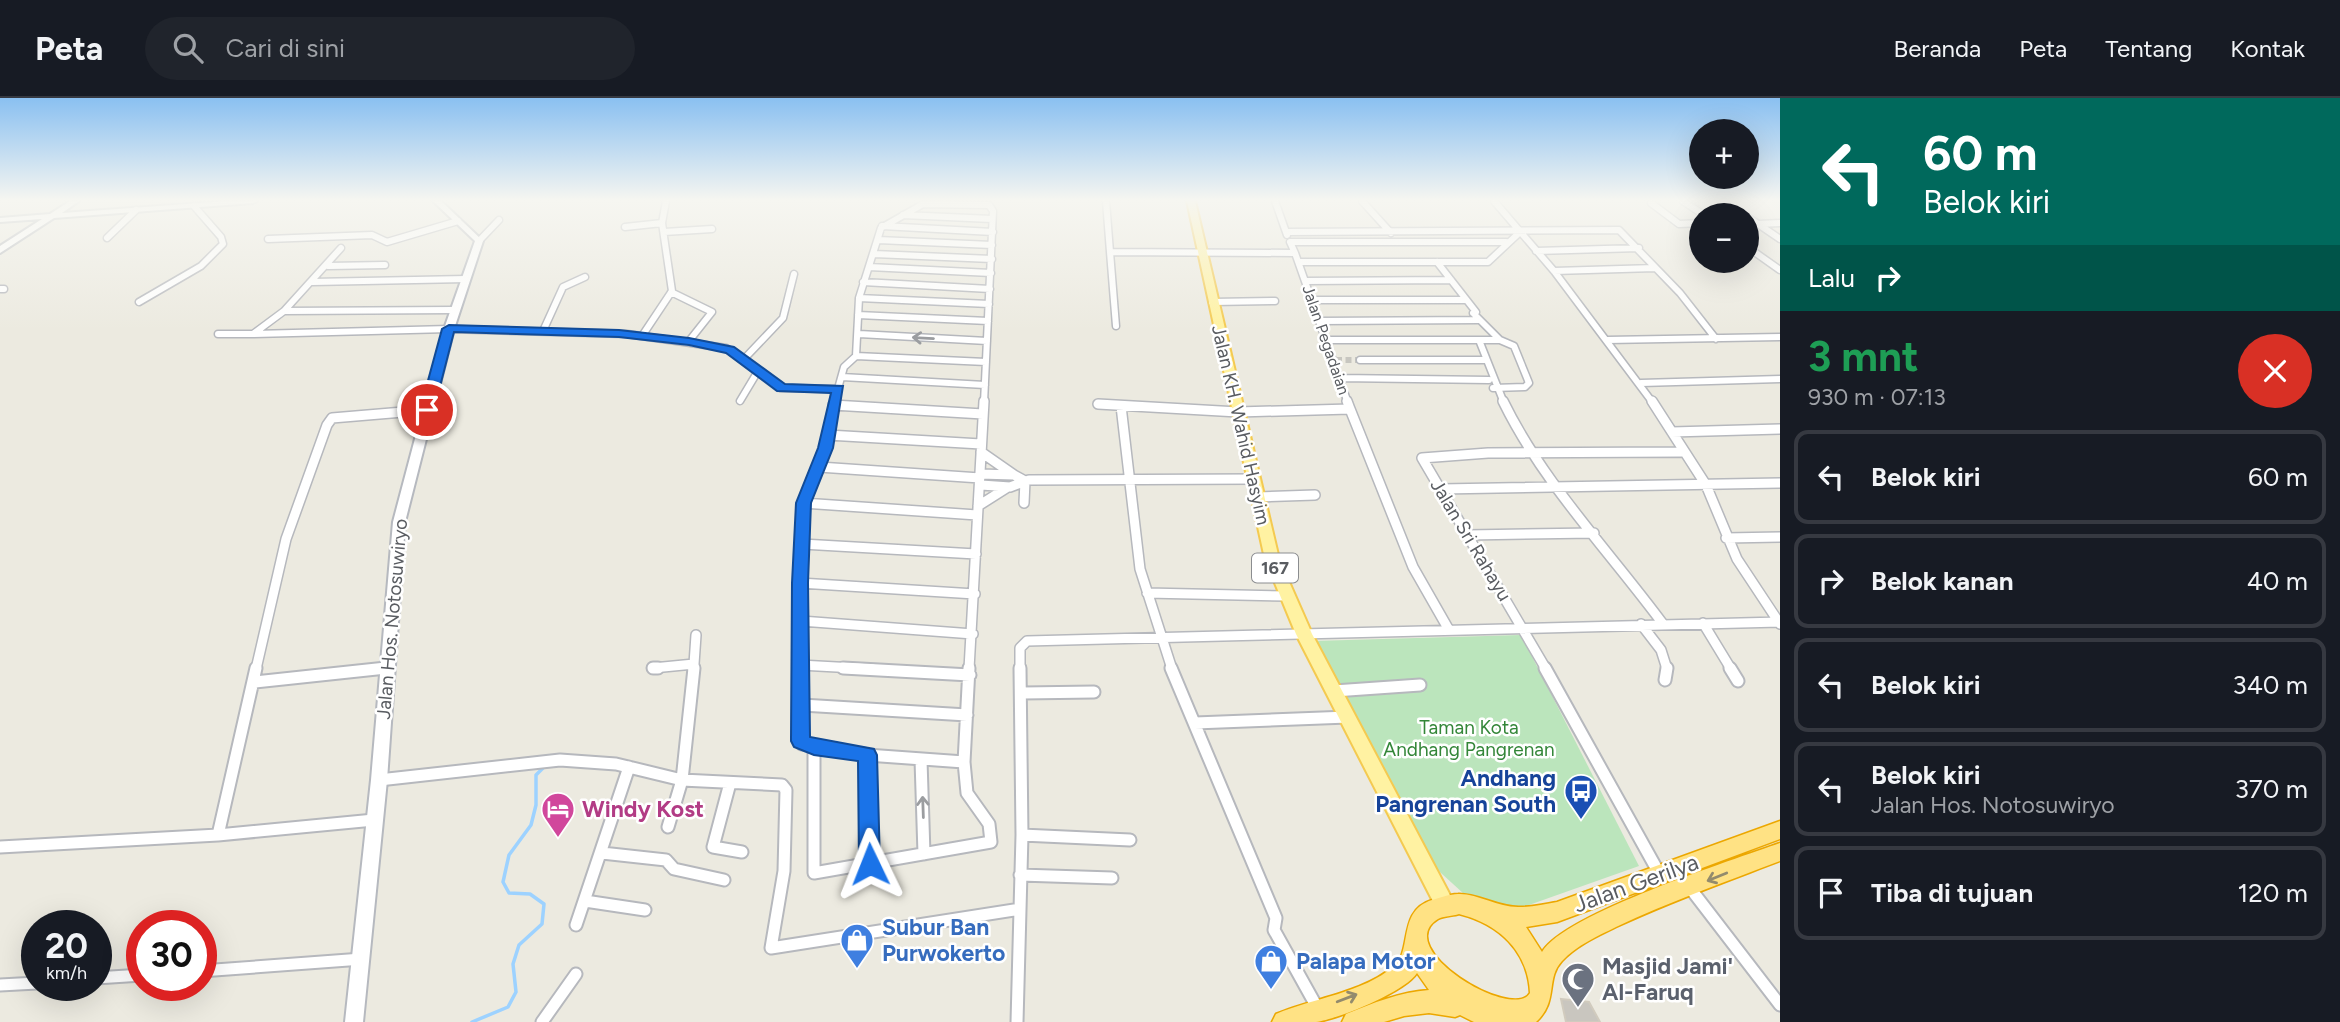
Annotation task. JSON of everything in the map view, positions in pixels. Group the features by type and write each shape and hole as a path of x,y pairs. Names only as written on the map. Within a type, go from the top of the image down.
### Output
{"highway":[{"name":"Jalan Gerilya","path":"1489,913 1519,918 1557,912 1780,830"},
{"path":"1746,843 1771,855"},
{"name":"Jalan Gerilya","path":"1542,978 1554,953 1566,943 1632,910 1771,855"},
{"path":"1284,1022 1383,985 1403,973 1411,963 1422,919 1432,910 1445,905 1466,906 1489,913 1508,925 1524,941 1536,959 1542,978 1542,993 1528,1018 1502,1021 1440,1001 1427,1000 1404,1004 1354,1022"},
{"path":"1417,931 1419,957 1434,984 1470,1012"}],"main road":[{"name":"Jalan KH. Wahid Hasyim","path":"1201,244 1272,559 1304,634 1445,905"}],"street":[{"path":"139,302 201,266 223,244"},
{"name":"Jalan Hos. Notosuwiryo","path":"354,1022 379,780 399,522 454,310 478,244"},
{"path":"642,336 671,292 665,244"},
{"path":"877,244 859,298 856,356 844,367 819,467 803,503 800,741 814,747 867,755 964,762"},
{"path":"814,747 814,873 987,845 993,837 990,825 967,792 964,762 992,259 992,245 972,244"},
{"path":"1109,244 1116,326"},
{"name":"Jalan Pegadaian","path":"1098,404 1238,412 1350,409 1335,360 1291,244"},
{"path":"1299,262 1491,261 1504,244"},
{"path":"1530,244 1641,383 1682,452 1706,485 1726,538 1779,622"},
{"path":"1635,244 1716,339"},
{"path":"253,334 284,311 328,266 341,248"},
{"path":"1536,251 1639,248"},
{"path":"1110,252 1203,255 1295,253"},
{"path":"874,254 992,259"},
{"path":"1759,255 1780,270"},
{"path":"1340,378 1525,387 1529,383 1514,346 1500,340 1478,320 1437,262"},
{"path":"328,266 385,265"},
{"path":"869,267 991,273"},
{"path":"1554,271 1655,268"},
{"path":"744,359 783,318 794,274"},
{"path":"543,331 563,287 585,277"},
{"path":"312,282 466,279"},
{"path":"1305,281 1451,280"},
{"path":"863,282 990,289"},
{"path":"671,292 712,312 689,341"},
{"path":"859,298 989,304"},
{"path":"1312,300 1466,300"},
{"path":"1212,302 1275,301"},
{"path":"284,311 454,310"},
{"path":"858,316 988,321"},
{"path":"1319,321 1478,320"},
{"path":"218,334 449,329 642,336 726,348 781,388 838,389"},
{"path":"859,334 987,341"},
{"path":"1607,340 1780,337"},
{"path":"1326,340 1500,340"},
{"path":"1479,340 1491,384 1532,453 1663,624"},
{"path":"856,356 986,362"},
{"path":"1360,360 1484,360"},
{"path":"740,401 758,371"},
{"path":"842,377 985,385"},
{"path":"1641,383 1780,379"},
{"path":"833,405 982,414"},
{"path":"1121,406 1140,569 1146,593 1174,677 1276,918 1274,930 1318,1009"},
{"path":"1350,409 1413,567 1449,630"},
{"path":"218,835 286,539 327,425 332,418 427,410"},
{"path":"1672,432 1780,429"},
{"path":"828,435 981,448 1025,481"},
{"path":"1532,453 1682,452"},
{"name":"Jalan Sri Rahayu","path":"1532,453 1422,458 1523,628 1659,873"},
{"path":"819,467 981,479 1014,475"},
{"path":"981,479 1010,487"},
{"path":"803,503 978,510 1010,487 1025,481 1254,479"},
{"path":"1024,503 1025,481"},
{"path":"1441,489 1780,483"},
{"path":"1258,496 1315,495"},
{"path":"1468,535 1594,533"},
{"path":"1726,538 1780,537"},
{"path":"802,544 976,554"},
{"path":"800,583 975,594"},
{"path":"1146,593 1287,596"},
{"path":"801,621 973,634"},
{"path":"1017,1022 1022,835 1023,693 1020,648 1027,641 1779,622"},
{"path":"1703,623 1738,681"},
{"path":"1641,624 1668,661 1669,672 1665,680"},
{"path":"668,827 682,780 696,635"},
{"path":"653,668 694,664"},
{"path":"800,665 970,675"},
{"path":"255,682 386,668"},
{"path":"1334,691 1420,685"},
{"path":"1023,693 1094,692"},
{"path":"802,705 967,715"},
{"path":"1195,723 1348,717"},
{"path":"867,755 870,864"},
{"path":"379,780 560,760 629,767 682,780 776,783 786,790 784,871 771,948 1020,909"},
{"path":"921,760 924,854"},
{"path":"576,925 629,767"},
{"path":"730,783 713,847 742,852"},
{"path":"1,847 218,835 373,820"},
{"path":"1022,835 1130,840"},
{"path":"602,853 666,860 674,869 724,880"},
{"path":"1020,875 1112,878"},
{"path":"1690,888 1780,1005"},
{"path":"585,901 645,910"},
{"path":"217,970 362,959"},
{"path":"542,1022 576,974"},
{"path":"0,985 21,983"}],"green space":[{"name":"Taman Kota Andhang Pangrenan","path":"1521,635 1639,866 1515,910 1464,894 1430,863 1313,641"}],"building":[{"name":"Masjid Jami' Al-Faruq","path":"1561,999 1589,1002 1600,1022 1566,1022"}],"waterway":[{"path":"472,1022 508,1007 516,992 513,964 519,945 542,924 544,904 530,894 509,893 503,882 509,855 531,825 536,805 536,775 544,767"}],"tunnel":[{"path":"1336,360 1360,360"}],"place":[{"name":"Andhang Pangrenan South","path":"1581,821"},
{"name":"Windy Kost","path":"558,839"},
{"name":"Subur Ban Purwokerto","path":"857,970"},
{"name":"Palapa Motor","path":"1271,991"},
{"name":"Masjid Jami' Al-Faruq","path":"1578,1009"}],"route":[{"path":"427,410 449,329 619,333 689,341 730,350 781,388 838,389 825,448 803,503 800,564 800,741 814,747 867,755 870,864"}]}
